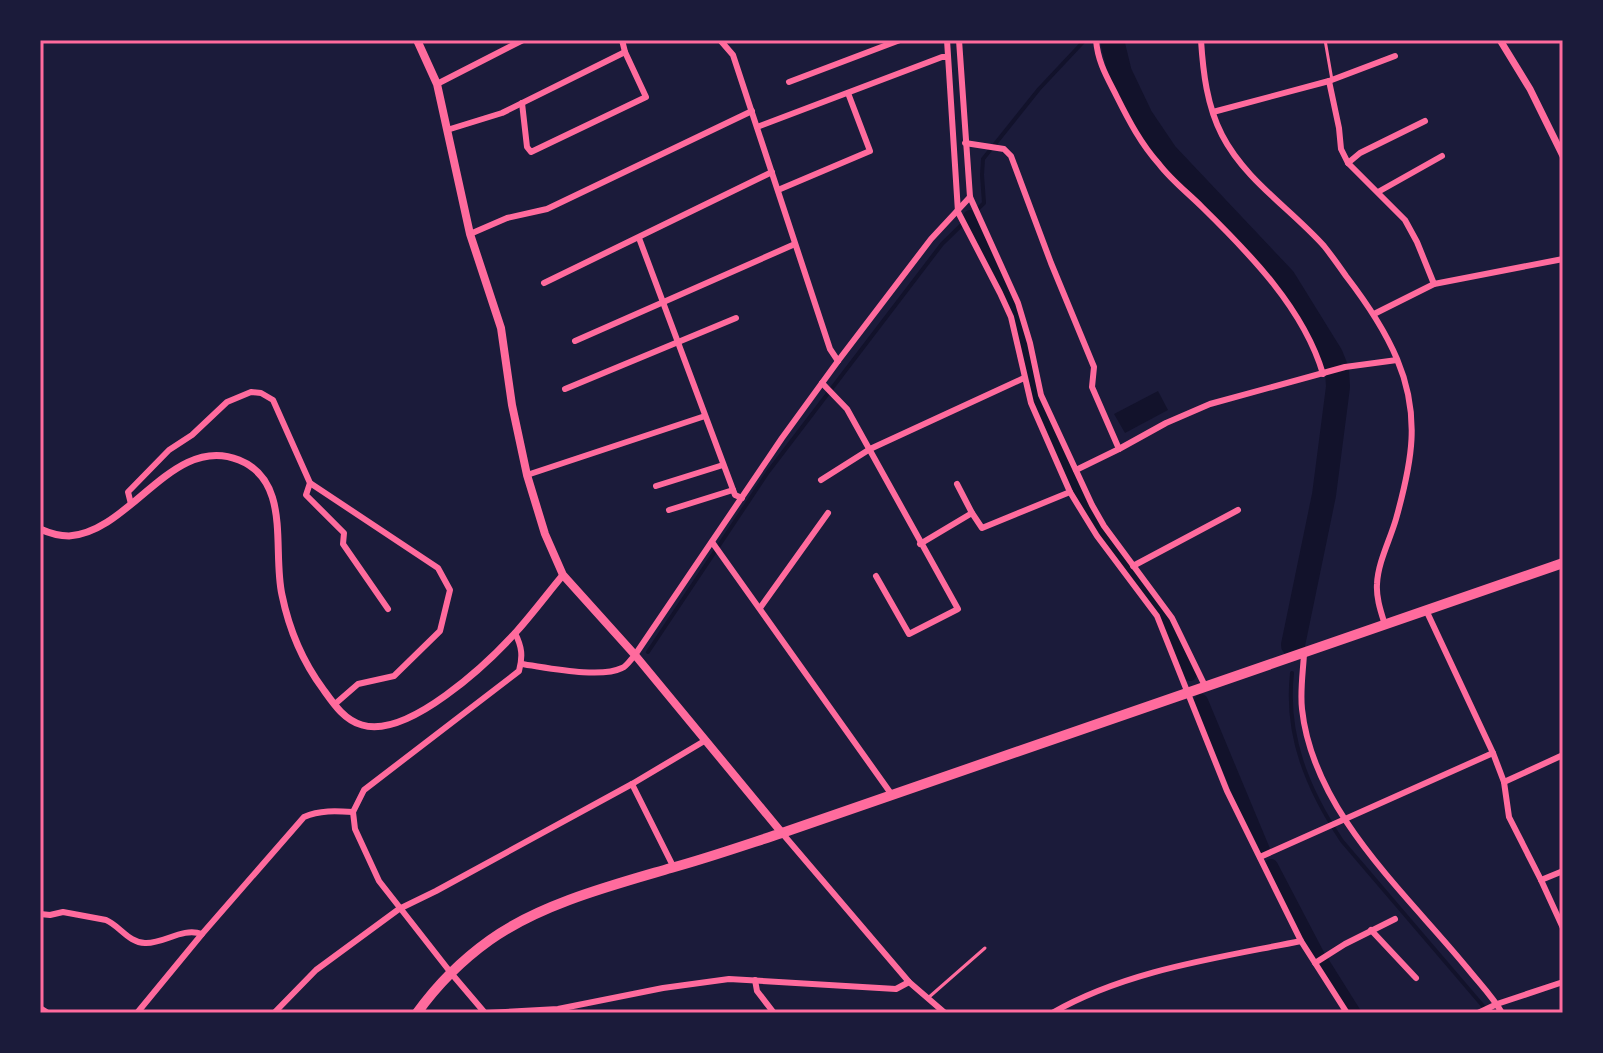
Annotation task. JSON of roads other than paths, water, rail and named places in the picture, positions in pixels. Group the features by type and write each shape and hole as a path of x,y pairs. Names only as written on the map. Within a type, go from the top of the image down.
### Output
{"highway":[{"path":"417,1013 451,973 491,939 533,916 608,886 782,833 1563,563"}],"main road":[{"path":"417,40 437,84 470,234 501,328 512,405 527,475 545,534 563,575 635,655 782,833"}],"street":[{"path":"437,84 523,40"},
{"path":"522,103 527,147 531,152 646,97 622,40"},
{"path":"720,40 733,55 830,349 838,361"},
{"path":"789,82 900,40"},
{"path":"947,40 959,215 1011,317 1031,403 1070,492 1097,536 1157,616 1227,791 1301,941 1347,1013"},
{"path":"959,40 971,201 1018,303 1041,395 1104,526 1172,618 1206,688"},
{"path":"1096,40 1098,58 1142,143 1161,167 1270,279 1326,373"},
{"path":"1201,40 1203,71 1222,135 1239,161 1325,247 1374,314 1397,360 1408,394 1413,438 1404,485 1377,583 1385,625"},
{"path":"1500,40 1530,89 1563,156"},
{"path":"447,130 502,113 625,52"},
{"path":"1213,112 1330,80 1395,56"},
{"path":"757,127 948,57"},
{"path":"1330,80 1341,149 1348,163 1405,220 1434,284"},
{"path":"778,190 870,151 848,93"},
{"path":"470,234 507,218 547,209 752,111"},
{"path":"1348,163 1360,153 1425,121"},
{"path":"965,143 1004,149 1011,156 1094,367 1092,387 1119,449"},
{"path":"1378,192 1442,156"},
{"path":"544,283 772,172"},
{"path":"521,664 573,671 608,672 624,668 838,361 931,239 971,201"},
{"path":"639,238 723,465 735,495 742,498"},
{"path":"575,341 795,244"},
{"path":"1374,314 1434,284 1563,259"},
{"path":"565,389 736,318"},
{"path":"1076,470 1210,404 1345,367 1397,360"},
{"path":"821,480 870,449 1024,378"},
{"path":"823,385 847,409 958,609 909,634 876,576"},
{"path":"131,504 128,492 158,459 192,435 227,402 251,392 261,393 273,400 310,483 438,568 450,590 440,631 394,676 358,684 335,704"},
{"path":"527,475 705,416"},
{"path":"40,529 68,536 88,531 105,524 180,466 207,456 221,455 239,460 266,482 274,500 282,596 311,673 345,717 362,725 381,727 426,710 469,677 515,633 563,575"},
{"path":"656,486 723,465"},
{"path":"310,483 306,495 344,533 343,544 388,609"},
{"path":"957,484 982,528 1070,492"},
{"path":"669,510 733,490"},
{"path":"1133,566 1238,510"},
{"path":"760,608 828,513"},
{"path":"920,544 972,513"},
{"path":"712,542 892,795"},
{"path":"1426,610 1493,753 1504,782 1509,817 1563,928"},
{"path":"515,633 523,656 519,671 364,790 353,812 355,829 379,881 486,1013 558,1009 663,988 729,979 896,989 909,982"},
{"path":"1304,654 1302,708 1313,760 1342,821 1409,903 1448,944 1502,1013"},
{"path":"274,1013 316,970 399,909 632,784 706,740"},
{"path":"1260,857 1493,753"},
{"path":"1504,782 1563,755"},
{"path":"632,784 674,868"},
{"path":"137,1013 304,817 332,810 353,812"},
{"path":"782,833 909,982 945,1013"},
{"path":"1541,880 1563,871"},
{"path":"40,914 63,912 106,920 126,936 142,943 193,931 202,934"},
{"path":"1315,963 1395,919"},
{"path":"1371,930 1416,978"},
{"path":"1052,1013 1129,979 1301,941"},
{"path":"755,980 757,991 774,1013"},
{"path":"1478,1013 1563,982"},
{"path":"40,1008 48,1013"}],"lane":[{"path":"1325,40 1330,80"},
{"path":"928,998 985,948"}],"waterway":[{"path":"648,652 768,472 942,244 984,203 983,159 1039,89 1085,40"},
{"path":"1112,40 1120,73 1141,117 1166,154 1284,279 1337,370 1338,387 1324,495 1293,645"},
{"path":"970,217 1011,299 1034,393 1077,488 1100,529 1167,623 1190,674"},
{"path":"1292,673 1292,719 1296,740 1309,782 1330,822 1342,841 1489,1013"},
{"path":"1201,701 1263,850"},
{"path":"1271,866 1317,954 1354,1013"}]}
